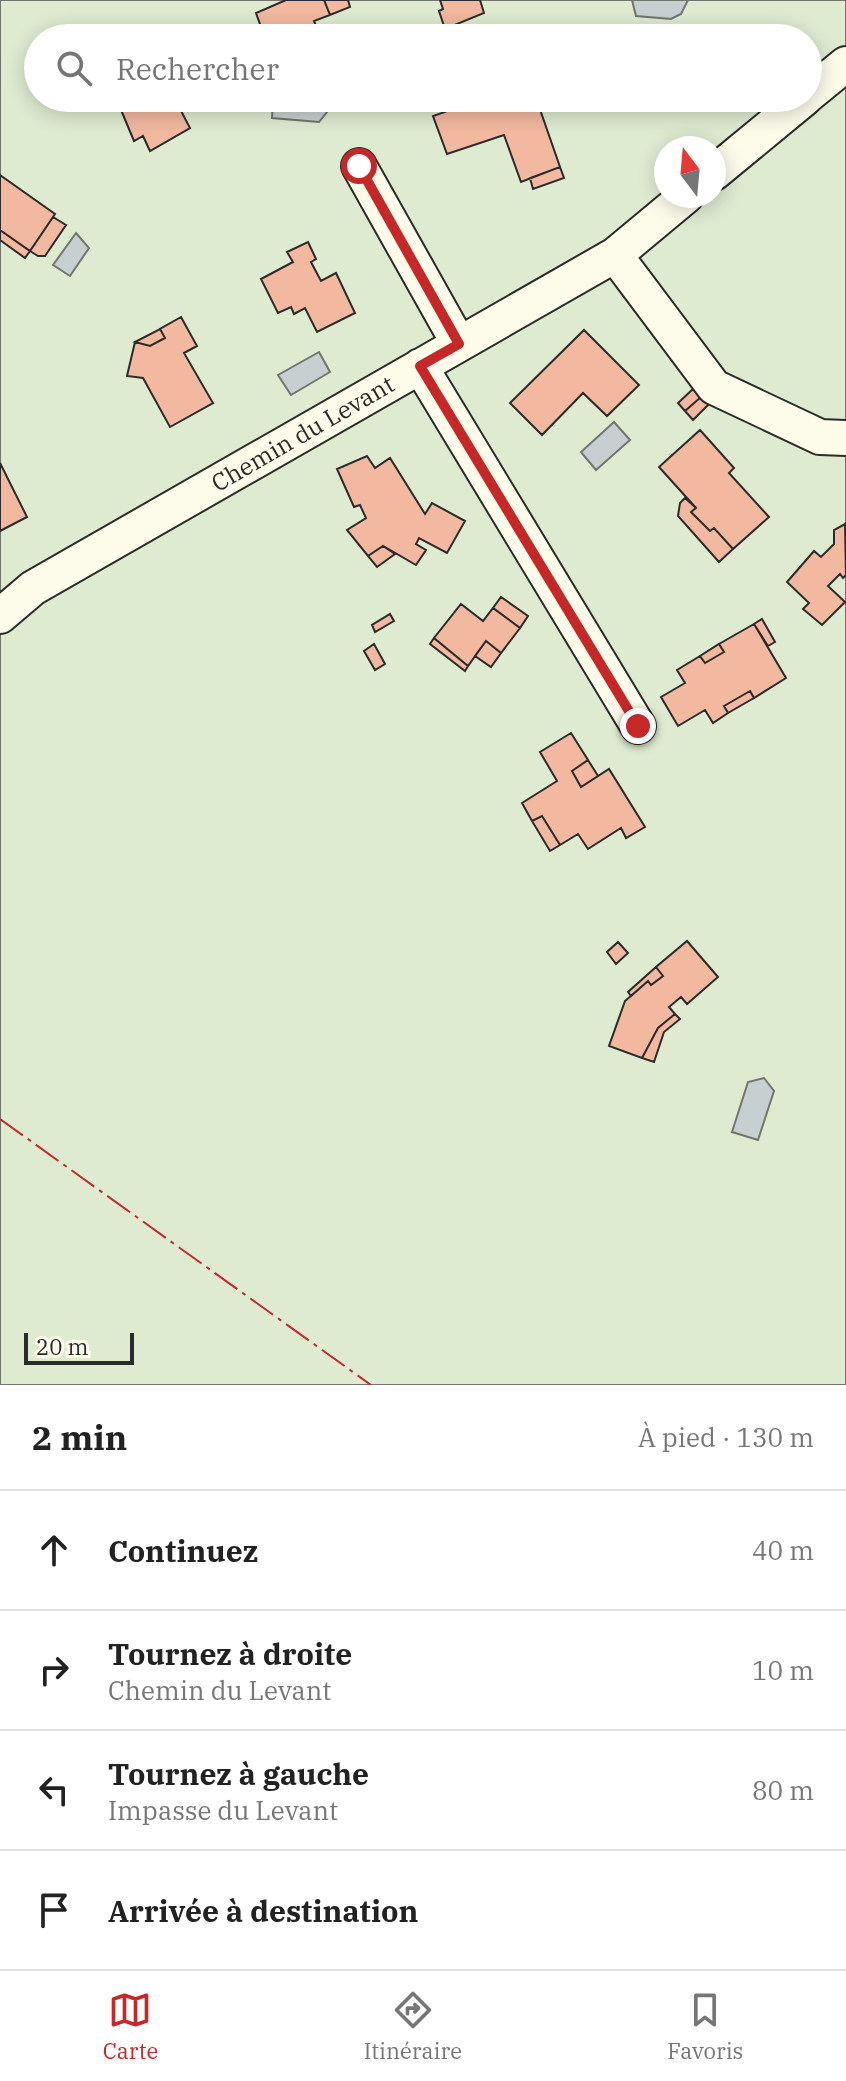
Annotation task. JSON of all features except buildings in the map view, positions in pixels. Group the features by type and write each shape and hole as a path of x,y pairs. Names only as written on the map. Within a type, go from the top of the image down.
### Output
{"street":[{"path":"822,84 846,64"},
{"path":"726,163 788,112"},
{"path":"359,166 459,344"},
{"name":"Chemin du Levant","path":"0,616 33,588 615,255 672,208"},
{"path":"615,255 714,387 820,437 846,438"},
{"path":"420,366 638,726"}],"green space":[{"path":"0,0 846,0 846,1385 0,1385"}],"shaded area":[{"path":"632,0 688,0 681,14 671,19 636,16"},
{"path":"272,112 327,112 319,122 272,118"},
{"path":"76,233 89,248 70,276 53,265"},
{"path":"319,352 330,372 291,395 278,375"},
{"path":"614,422 630,440 596,470 581,452"},
{"path":"764,1078 774,1091 758,1140 732,1132 748,1082"}],"power":[{"path":"0,1119 371,1385"}],"route":[{"path":"359,166 459,344 420,366 638,726"}]}
